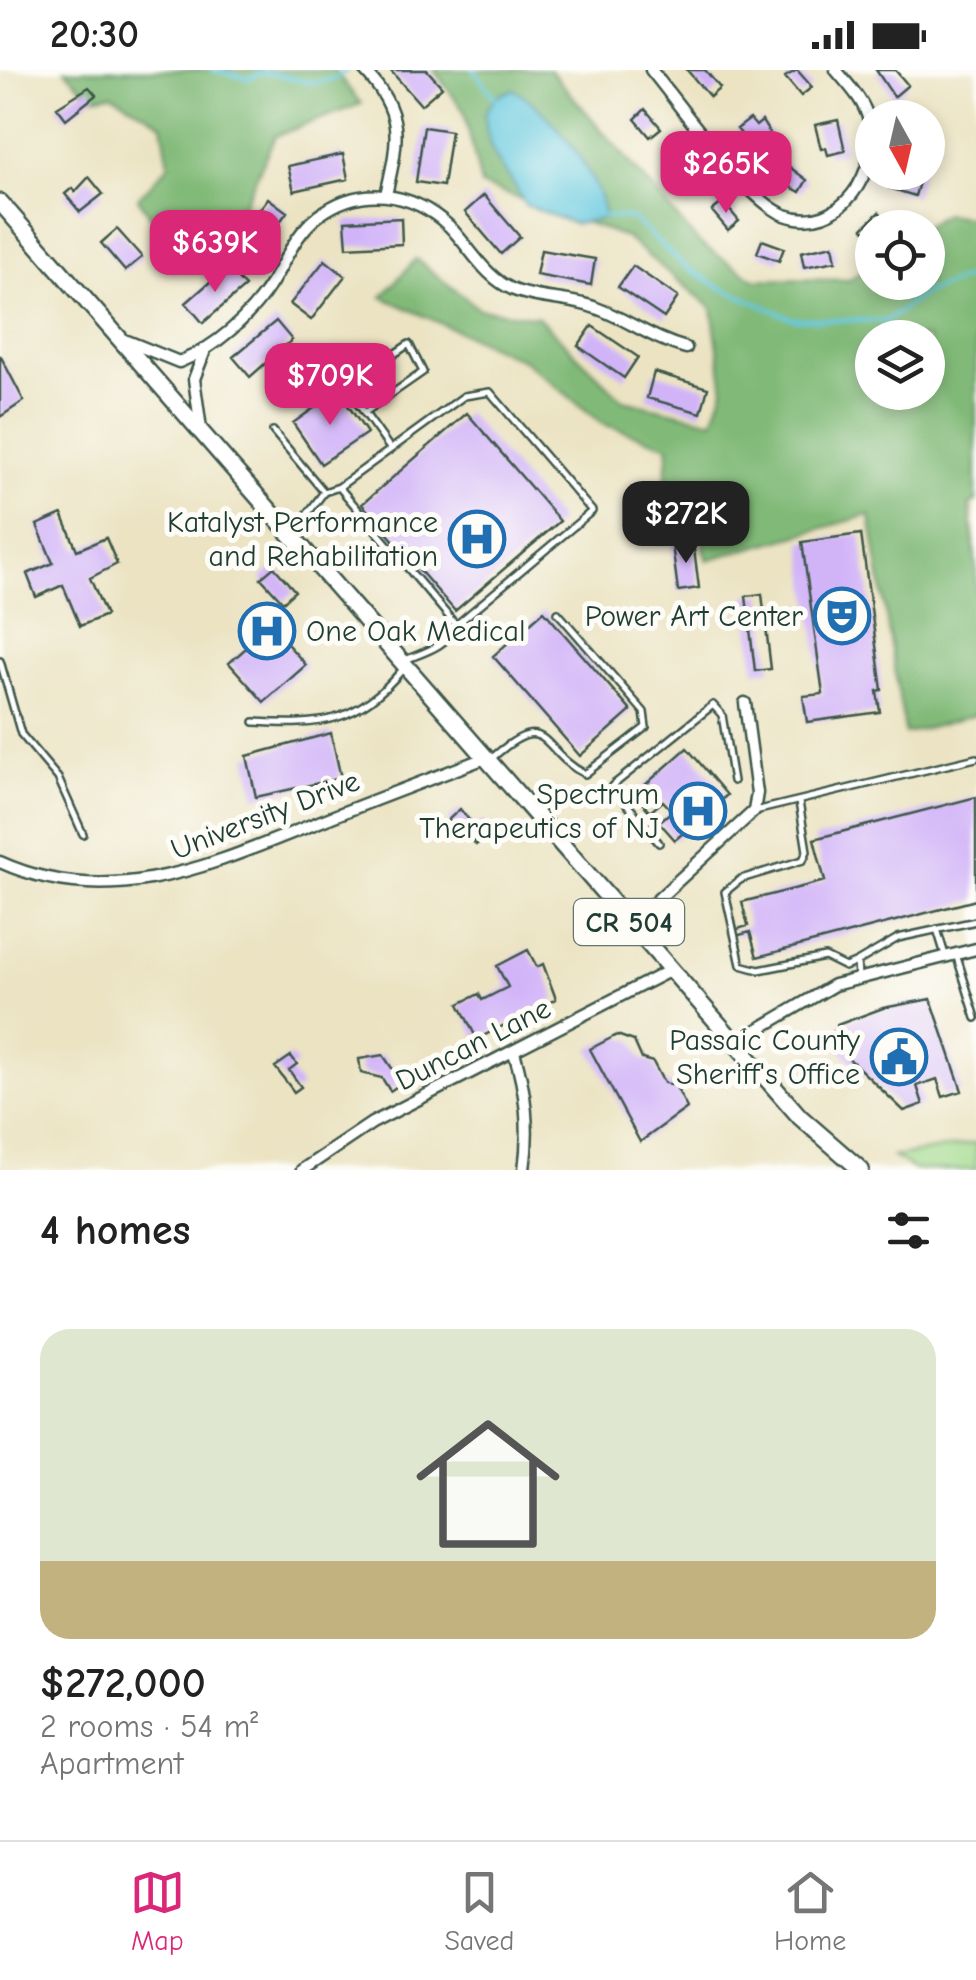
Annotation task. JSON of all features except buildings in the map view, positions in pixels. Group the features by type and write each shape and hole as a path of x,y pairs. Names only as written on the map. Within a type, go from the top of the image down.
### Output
{"main road":[{"name":"CR 504","path":"0,202 735,1043 800,1116 861,1170"}],"street":[{"path":"364,70 377,84 397,120 398,139 386,195"},
{"path":"650,70 759,199 784,215 802,219 824,216 844,205 859,187 868,159 868,116 836,70"},
{"path":"118,337 179,362 204,353 257,303 303,228 332,205 364,194 386,195 426,208 449,227 494,278 514,290 594,307 651,338 686,348"},
{"path":"202,434 194,379 204,353"},
{"path":"630,924 754,811 757,793 745,703"},
{"name":"University Drive","path":"0,862 45,878 82,884 123,885 178,876 487,760"},
{"path":"735,1043 812,996 858,976 976,950"},
{"name":"Duncan Lane","path":"302,1170 372,1123 671,970"},
{"path":"514,1052 525,1090 528,1143 524,1170"}],"lane":[{"path":"364,412 424,372 410,344 346,386 364,412 389,447"},
{"path":"254,722 352,714 385,690 403,664 426,655 453,633 456,625 592,511 490,392 464,396 338,487 324,492 291,536"},
{"path":"273,431 324,492"},
{"path":"338,487 456,625"},
{"path":"487,760 510,742 528,733 538,733 586,774 646,727 644,712 558,614"},
{"path":"0,661 20,734 58,778 83,834"},
{"path":"659,844 612,786 713,706 722,714 733,781"},
{"path":"754,811 976,758"},
{"path":"800,802 807,851 803,860 740,879 724,897 741,965 759,970 825,957 845,967 898,938 976,920"},
{"path":"937,929 976,1018"},
{"path":"857,962 858,976"}],"green space":[{"path":"65,70 334,70 361,104 275,136 243,206 179,258 138,198 169,165 162,124 112,94 91,97"},
{"path":"434,70 550,70 699,243 754,279 849,280 855,276 855,300 945,300 945,214 976,218 976,502 970,504 976,569 976,715 905,734 870,515 707,560 702,536 659,543 669,446 603,424 525,361 382,297 416,259 479,309 538,317 623,400 713,421 724,389 712,308 625,237 481,185 464,111"},
{"path":"976,1143 976,1170 915,1170 893,1157"}],"water":[{"path":"513,89 543,112 571,145 594,182 605,218 574,224 525,205 494,154 485,113 495,97"}],"waterway":[{"path":"213,70 249,79 263,72 313,83 336,78 347,70"},
{"path":"474,70 495,98"},
{"path":"604,217 631,218 686,267 717,286 793,319 886,321 925,293 976,274"}],"place":[{"name":"Katalyst Performance and Rehabilitation","path":"477,539"},
{"name":"Power Art Center","path":"842,616"},
{"name":"One Oak Medical","path":"267,631"},
{"name":"Spectrum Therapeutics of NJ","path":"698,811"},
{"name":"Passaic County Sheriff's Office","path":"899,1057"}]}
